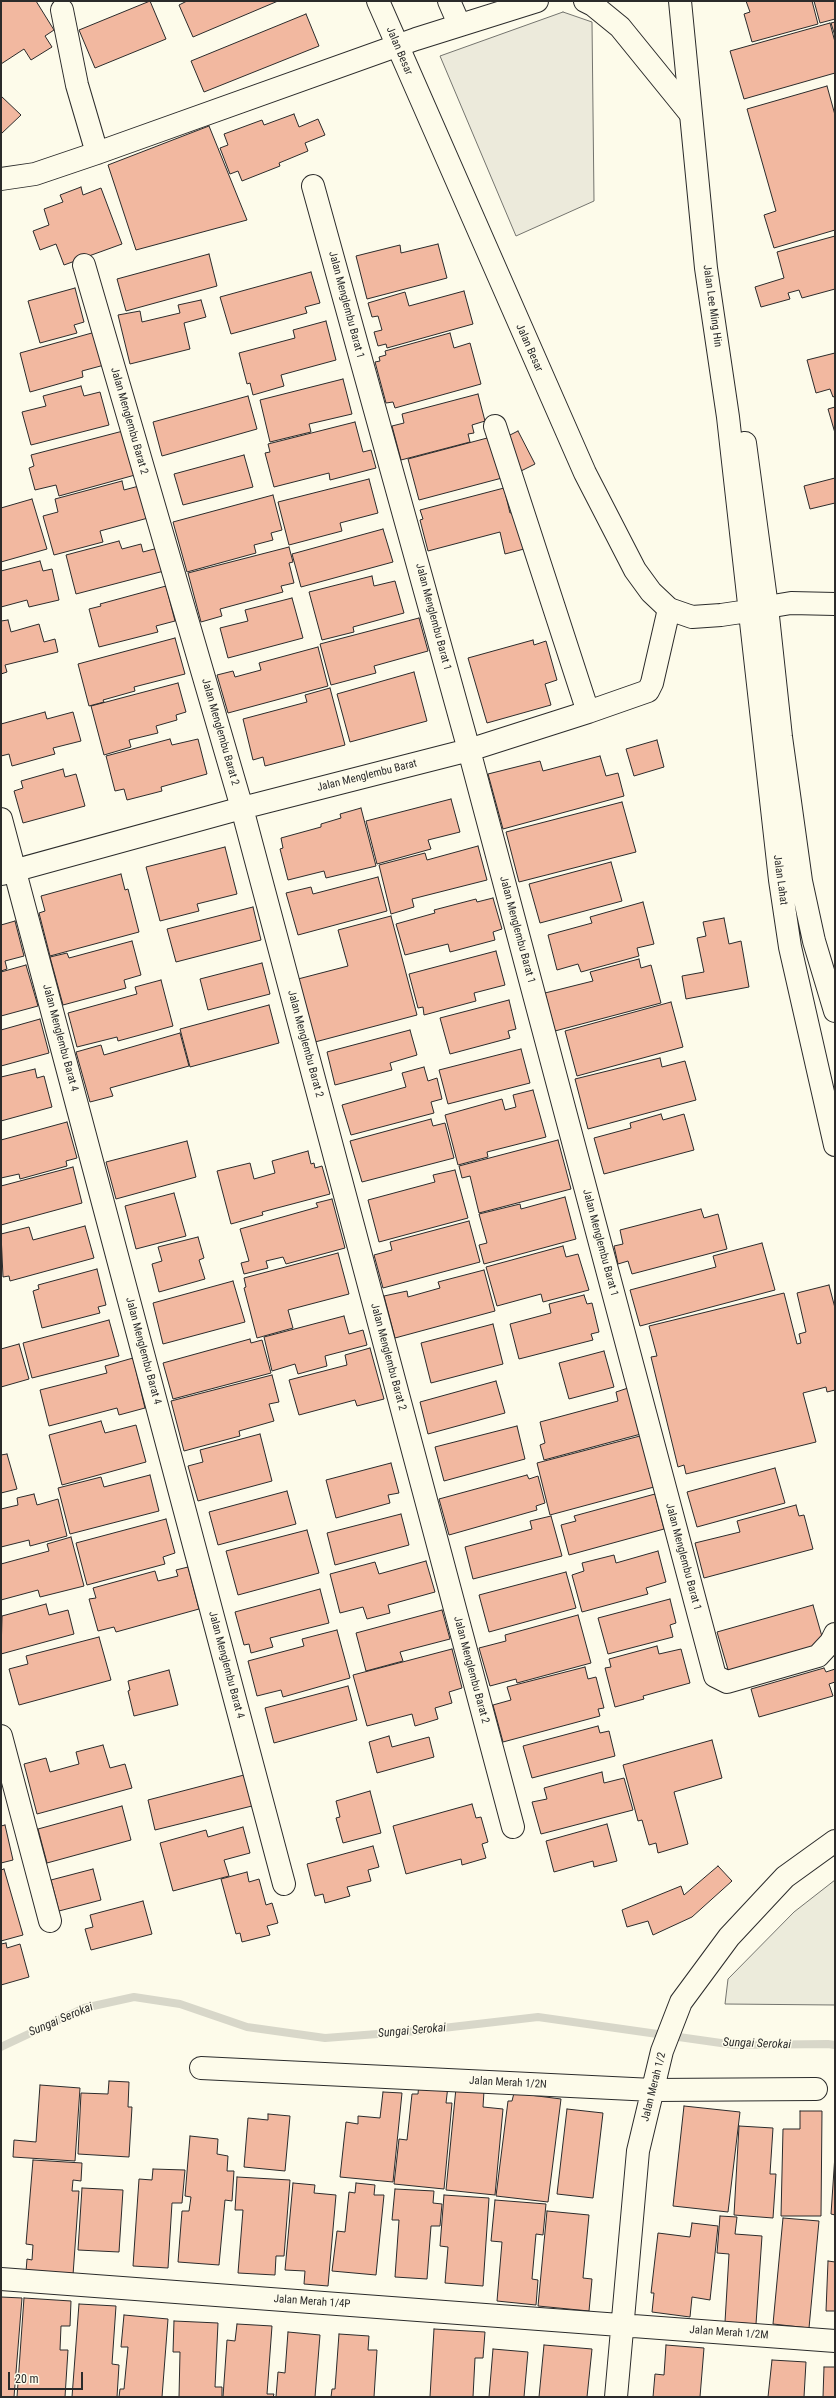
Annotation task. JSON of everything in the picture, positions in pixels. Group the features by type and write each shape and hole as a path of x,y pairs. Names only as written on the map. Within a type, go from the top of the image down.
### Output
{"street":[{"name":"Jalan Besar","path":"378,1 585,473 635,570 651,592 669,609 692,617 721,615 791,603 835,604"},
{"path":"449,1 459,24"},
{"path":"1,179 34,174 459,24 537,1"},
{"path":"585,1 593,5 620,27 689,112"},
{"name":"Jalan Lee Ming Hin","path":"680,1 689,112 706,268 728,417 762,608"},
{"name":"Jalan Lee Ming Hin","path":"693,1 693,33 700,122 754,500 762,608"},
{"path":"62,10 77,86 97,153"},
{"name":"Jalan Menglembu Barat 1","path":"314,186 469,750 715,1676 727,1682 818,1656 831,1642 835,1634"},
{"name":"Jalan Menglembu Barat 2","path":"84,265 242,808 513,1827"},
{"path":"495,426 588,712"},
{"name":"Jalan Lahat","path":"762,608 800,873 814,941 835,1011"},
{"name":"Jalan Lahat","path":"762,608 780,880 790,947 835,1145"},
{"name":"Jalan Menglembu Barat","path":"8,872 242,808 469,750 588,712 648,690 652,683 669,609"},
{"name":"Jalan Menglembu Barat 4","path":"1,819 8,872 284,1884"},
{"path":"814,941 835,983"},
{"path":"805,1011 835,1110"},
{"path":"1,1736 50,1921"},
{"name":"Jalan Merah 1/2","path":"616,2397 638,2151 662,2051 681,2002 729,1937 784,1877 835,1842"},
{"name":"Jalan Merah 1/2N","path":"201,2068 653,2090 816,2089"},
{"name":"Jalan Merah 1/4P","path":"1,2279 623,2324"},
{"name":"Jalan Merah 1/2M","path":"623,2324 835,2341"}],"shaded area":[{"path":"563,12 592,22 594,201 516,236 440,56"},
{"path":"835,1880 835,2005 725,2004 728,1979 794,1912"}],"building":[{"path":"1,1 36,1 54,30 45,36 52,47 31,60 24,49 1,64"},
{"path":"150,1 166,39 95,68 79,30"},
{"path":"187,1 278,1 193,37 179,5"},
{"path":"746,1 812,1 818,24 752,42 744,14 750,12"},
{"path":"814,1 835,1 835,19 820,23"},
{"path":"306,14 319,46 204,92 191,61"},
{"path":"835,22 835,36 831,23"},
{"path":"830,23 835,42 835,73 744,99 730,51"},
{"path":"827,86 835,115 835,230 774,248 764,215 776,211 747,109"},
{"path":"1,96 21,115 1,134"},
{"path":"294,114 299,127 318,119 325,135 305,143 308,151 279,163 280,166 242,181 238,171 230,174 220,148 228,145 224,134 262,120 264,125"},
{"path":"209,126 247,220 136,250 108,165"},
{"path":"81,187 83,195 101,188 122,244 64,265 56,244 40,250 33,231 49,225 44,209 63,202 60,195"},
{"path":"835,236 835,289 802,298 799,290 788,293 790,299 761,307 755,287 784,278 777,252"},
{"path":"438,244 447,278 367,299 356,256 400,245 401,253"},
{"path":"209,254 217,286 126,311 117,279"},
{"path":"311,272 320,303 305,307 307,313 231,334 220,297"},
{"path":"75,288 84,322 74,325 77,333 40,343 28,301"},
{"path":"464,291 473,324 387,348 386,344 378,346 374,332 382,330 378,316 372,317 368,303 405,292 409,306"},
{"path":"201,300 206,317 184,323 190,349 130,364 118,315 140,311 142,322 180,313 178,305"},
{"path":"326,321 336,360 281,375 284,386 253,395 250,383 247,384 239,353 295,338 293,330"},
{"path":"99,331 108,364 82,371 83,377 30,392 20,353"},
{"path":"450,333 454,348 470,343 481,384 395,408 393,402 386,403 375,362 380,361 379,357 386,355 385,351"},
{"path":"835,353 835,396 833,397 830,389 816,393 807,360"},
{"path":"343,379 352,414 309,424 311,432 270,442 260,400"},
{"path":"81,386 84,396 100,392 109,425 31,445 22,412 46,406 43,396"},
{"path":"478,394 485,421 472,425 474,433 468,434 470,442 401,460 392,426 404,423 402,414"},
{"path":"248,396 257,429 162,456 153,422"},
{"path":"835,407 835,433 828,409"},
{"path":"355,422 363,452 371,450 376,468 330,480 329,473 274,487 265,453 270,452 268,444"},
{"path":"123,431 135,475 59,496 56,485 35,490 29,468 34,466 31,455"},
{"path":"518,431 535,464 519,472 502,439"},
{"path":"491,437 502,478 419,500 408,459"},
{"path":"244,455 253,487 183,505 174,474"},
{"path":"835,478 835,503 810,509 804,486"},
{"path":"369,479 378,513 340,523 342,531 289,545 278,502"},
{"path":"122,481 124,490 139,486 148,518 100,531 103,542 54,555 43,516 58,512 55,499"},
{"path":"504,488 510,513 514,512 524,549 505,554 500,532 428,551 420,520 423,519 420,510"},
{"path":"273,495 282,530 271,533 273,540 254,545 256,553 187,572 173,522"},
{"path":"32,499 47,549 1,562 1,508"},
{"path":"383,529 393,562 301,587 292,554"},
{"path":"119,541 122,549 141,544 143,552 158,548 164,571 76,594 66,555"},
{"path":"289,547 293,562 289,563 294,583 281,586 283,592 220,609 222,616 201,622 188,573"},
{"path":"40,561 43,571 52,569 59,600 29,607 27,600 1,607 1,571"},
{"path":"372,576 374,586 395,581 404,613 353,627 354,632 322,640 309,592"},
{"path":"166,586 175,621 156,626 158,632 99,647 89,609 101,606 100,604"},
{"path":"292,598 303,638 228,658 220,628 248,621 245,610"},
{"path":"419,618 428,651 374,666 376,673 331,685 320,644"},
{"path":"8,620 11,632 39,624 44,642 55,639 58,652 5,665 7,672 1,674 1,621"},
{"path":"175,638 185,674 134,687 135,691 103,700 104,702 89,706 78,664"},
{"path":"533,640 534,645 546,641 557,680 545,684 551,705 487,723 468,658"},
{"path":"318,647 328,686 228,713 217,675 233,671 235,677 261,670 259,663"},
{"path":"414,672 427,721 350,742 337,694"},
{"path":"178,683 186,712 176,715 177,720 156,726 158,733 129,740 131,747 104,755 91,706"},
{"path":"330,688 345,745 265,766 263,757 253,760 243,719 307,702 305,695"},
{"path":"45,712 47,719 73,712 81,741 53,748 55,754 12,766 9,754 1,756 1,724"},
{"path":"170,739 172,745 198,739 207,774 161,787 162,791 127,800 124,789 115,791 106,756"},
{"path":"657,740 664,767 634,776 626,749"},
{"path":"600,756 606,776 618,773 624,796 503,829 488,774 540,761 543,771"},
{"path":"63,769 65,777 76,774 85,806 23,823 14,791 23,788 21,781"},
{"path":"451,799 460,832 428,840 431,849 377,864 366,821"},
{"path":"622,802 636,852 519,882 506,832"},
{"path":"361,808 376,866 326,878 324,871 288,880 280,849 283,848 281,838 321,827 321,824 341,818 340,814"},
{"path":"478,846 487,880 412,899 414,907 391,914 379,865 425,853 427,860"},
{"path":"225,847 237,894 197,904 199,911 160,921 146,867"},
{"path":"611,862 622,901 540,923 529,884"},
{"path":"121,874 125,890 128,889 139,932 50,956 39,913 45,911 41,896"},
{"path":"378,877 387,911 298,935 286,893 311,887 313,894"},
{"path":"493,898 502,929 493,932 495,940 450,952 448,944 405,955 396,924 435,913 434,910 476,899 477,902"},
{"path":"643,902 654,944 637,948 639,956 581,972 578,964 557,970 548,935 592,923 590,917"},
{"path":"253,907 261,940 176,962 167,929"},
{"path":"391,916 417,1015 315,1042 298,979 348,966 338,930"},
{"path":"724,918 729,944 741,941 749,987 686,999 682,976 704,972 697,938 706,936 703,922"},
{"path":"15,921 24,956 5,961 7,969 1,971 1,925"},
{"path":"132,941 141,975 124,980 126,988 63,1005 50,957 67,953 69,958"},
{"path":"496,951 505,985 474,993 476,1001 424,1015 423,1007 418,1008 409,974"},
{"path":"639,959 641,968 651,965 661,1003 555,1031 545,993 593,981 590,972"},
{"path":"262,963 270,994 208,1010 200,979"},
{"path":"26,965 38,1006 1,1016 1,972"},
{"path":"161,980 173,1026 118,1041 117,1037 77,1047 68,1013 137,994 135,987"},
{"path":"509,1000 516,1029 508,1031 510,1038 450,1054 440,1018"},
{"path":"671,1002 683,1047 577,1076 565,1031"},
{"path":"269,1005 279,1043 190,1067 180,1029"},
{"path":"40,1019 49,1053 1,1066 1,1030"},
{"path":"410,1030 417,1055 390,1063 392,1070 335,1085 327,1052"},
{"path":"180,1033 189,1066 110,1088 113,1096 90,1102 76,1052 101,1045 104,1055"},
{"path":"521,1049 530,1083 448,1104 439,1070"},
{"path":"660,1058 662,1067 685,1061 696,1100 588,1129 575,1079"},
{"path":"424,1067 428,1081 437,1078 442,1099 431,1102 434,1113 351,1135 342,1105 406,1087 402,1073"},
{"path":"35,1069 37,1078 44,1076 52,1107 1,1121 1,1077"},
{"path":"533,1090 546,1137 487,1152 488,1157 458,1165 445,1115 502,1099 505,1110 516,1107 513,1095"},
{"path":"661,1114 663,1120 684,1114 694,1150 604,1174 594,1138 631,1128 630,1123"},
{"path":"431,1119 433,1126 445,1123 454,1158 362,1182 350,1141"},
{"path":"67,1122 77,1158 66,1161 67,1166 20,1179 19,1174 1,1178 1,1140"},
{"path":"558,1140 571,1189 479,1213 470,1176 462,1178 459,1166"},
{"path":"187,1141 196,1177 116,1199 106,1162"},
{"path":"308,1151 311,1164 314,1163 315,1168 322,1166 330,1194 262,1212 263,1215 231,1224 217,1171 250,1163 254,1179 275,1173 272,1161"},
{"path":"73,1167 82,1203 1,1225 1,1186"},
{"path":"455,1170 468,1218 379,1242 368,1200 435,1182 433,1175"},
{"path":"174,1193 186,1236 136,1249 125,1206"},
{"path":"565,1197 576,1239 484,1264 479,1245 487,1243 479,1214 520,1204 521,1209"},
{"path":"332,1199 345,1248 286,1264 283,1257 266,1261 268,1268 244,1274 241,1263 249,1261 240,1229 318,1207 316,1203"},
{"path":"701,1209 704,1218 718,1214 727,1249 632,1274 628,1261 618,1264 614,1246 623,1244 620,1230"},
{"path":"469,1221 480,1262 383,1288 374,1255 392,1250 390,1242"},
{"path":"85,1226 94,1258 10,1281 9,1276 3,1277 1,1234 29,1227 33,1240"},
{"path":"198,1237 204,1258 199,1260 205,1279 159,1292 152,1264 162,1261 158,1247"},
{"path":"762,1243 775,1290 640,1326 630,1290 716,1267 713,1256"},
{"path":"563,1246 566,1257 578,1254 589,1290 543,1302 541,1294 497,1306 486,1267"},
{"path":"338,1253 349,1294 288,1310 293,1328 257,1338 244,1288 246,1287 244,1278"},
{"path":"97,1269 106,1305 98,1307 100,1313 42,1328 33,1291 39,1289 38,1285"},
{"path":"484,1270 495,1311 395,1338 384,1296 407,1291 408,1297 440,1288 438,1282"},
{"path":"233,1281 245,1322 163,1344 153,1303"},
{"path":"829,1285 835,1308 835,1390 827,1392 826,1387 803,1393 816,1442 686,1474 684,1465 678,1467 651,1357 657,1356 649,1326 784,1293 797,1344 801,1343 799,1334 806,1332 797,1293"},
{"path":"584,1295 587,1304 592,1303 599,1332 591,1334 593,1340 519,1359 510,1324 551,1313 549,1304"},
{"path":"344,1316 349,1334 363,1330 367,1345 325,1356 327,1366 298,1374 295,1364 272,1371 264,1337"},
{"path":"109,1320 119,1356 32,1378 23,1343"},
{"path":"493,1324 503,1364 431,1383 421,1343"},
{"path":"250,1339 251,1343 262,1340 271,1373 173,1399 163,1363"},
{"path":"19,1344 29,1379 1,1387 1,1349"},
{"path":"370,1348 384,1399 357,1406 355,1400 299,1415 289,1380 347,1365 345,1355"},
{"path":"604,1351 614,1387 569,1399 559,1363"},
{"path":"133,1358 145,1408 119,1415 117,1408 49,1426 40,1390 107,1373 105,1366"},
{"path":"272,1375 279,1402 269,1404 274,1421 239,1431 240,1436 184,1451 171,1401"},
{"path":"496,1381 505,1413 428,1434 420,1402"},
{"path":"628,1388 641,1434 544,1460 540,1445 545,1443 540,1422 618,1401 616,1392"},
{"path":"101,1421 105,1433 136,1425 146,1462 62,1485 49,1435"},
{"path":"517,1426 525,1459 444,1481 435,1447"},
{"path":"260,1434 272,1481 198,1501 188,1466 203,1462 200,1450"},
{"path":"640,1436 654,1487 550,1515 537,1463"},
{"path":"7,1454 17,1489 1,1493 1,1455"},
{"path":"391,1463 399,1493 388,1495 390,1503 336,1518 326,1480"},
{"path":"775,1468 785,1503 697,1527 687,1492"},
{"path":"150,1475 159,1511 70,1534 58,1488 101,1477 104,1487"},
{"path":"527,1475 529,1479 538,1476 545,1503 536,1506 537,1510 449,1535 439,1499"},
{"path":"287,1491 296,1524 218,1545 209,1512"},
{"path":"34,1494 37,1505 58,1499 67,1536 30,1546 29,1540 1,1547 1,1509 18,1505 17,1498"},
{"path":"655,1494 664,1529 569,1555 561,1525 576,1521 574,1516"},
{"path":"796,1505 799,1516 804,1515 813,1549 704,1578 695,1543 740,1532 737,1521"},
{"path":"401,1514 409,1545 335,1565 327,1533"},
{"path":"551,1516 562,1556 473,1579 465,1547 532,1529 530,1521"},
{"path":"166,1519 175,1553 163,1557 165,1564 87,1585 76,1543"},
{"path":"307,1530 319,1573 238,1595 226,1551"},
{"path":"71,1537 84,1586 40,1597 38,1590 1,1600 1,1564 49,1551 47,1544"},
{"path":"658,1551 666,1582 646,1588 648,1594 582,1612 572,1575 584,1571 582,1563 614,1555 616,1563"},
{"path":"426,1561 435,1592 388,1605 390,1613 367,1619 363,1607 340,1613 330,1574 375,1562 379,1574"},
{"path":"188,1567 199,1609 116,1632 114,1627 98,1631 89,1599 96,1598 93,1588 155,1571 158,1581 178,1576 176,1570"},
{"path":"566,1572 576,1608 489,1632 479,1595"},
{"path":"320,1589 329,1623 270,1638 273,1647 251,1653 249,1644 244,1645 235,1612"},
{"path":"670,1599 676,1623 670,1625 673,1637 608,1654 598,1618"},
{"path":"46,1604 49,1615 68,1610 74,1634 1,1654 2,1616"},
{"path":"813,1605 825,1647 729,1673 717,1632"},
{"path":"442,1610 450,1639 400,1652 403,1661 366,1671 356,1633"},
{"path":"578,1615 591,1663 517,1683 516,1679 490,1686 479,1648 506,1641 505,1635"},
{"path":"337,1630 350,1678 283,1697 281,1690 257,1696 248,1661 304,1646 302,1639"},
{"path":"99,1637 111,1680 19,1705 9,1669 28,1664 26,1656"},
{"path":"657,1646 659,1654 681,1649 690,1683 643,1696 644,1699 615,1707 605,1668 611,1667 609,1659"},
{"path":"452,1649 462,1688 449,1692 452,1703 435,1708 438,1719 415,1726 412,1714 367,1726 353,1675"},
{"path":"585,1667 588,1679 596,1677 604,1708 598,1709 600,1716 503,1742 493,1705 511,1700 507,1687"},
{"path":"824,1668 826,1672 835,1669 835,1682 829,1684 833,1696 759,1717 751,1689"},
{"path":"169,1670 178,1705 134,1716 128,1691 130,1690 128,1681"},
{"path":"348,1686 357,1720 274,1743 265,1708"},
{"path":"598,1726 600,1733 609,1731 615,1756 532,1778 523,1746"},
{"path":"389,1736 392,1747 429,1737 434,1757 377,1773 369,1742"},
{"path":"712,1740 722,1778 674,1792 688,1844 658,1853 656,1843 649,1845 642,1820 638,1821 623,1765"},
{"path":"103,1745 110,1768 125,1764 132,1788 37,1814 24,1764 46,1758 50,1772 79,1764 76,1752"},
{"path":"602,1772 604,1783 624,1778 633,1810 541,1834 532,1802 547,1799 544,1788"},
{"path":"244,1775 252,1806 155,1830 148,1800"},
{"path":"370,1791 381,1833 343,1843 336,1818 340,1817 336,1801"},
{"path":"472,1804 476,1818 481,1817 488,1842 482,1844 486,1858 462,1865 461,1859 406,1874 393,1826"},
{"path":"122,1806 131,1840 47,1863 38,1829"},
{"path":"607,1824 617,1861 594,1867 593,1861 554,1872 546,1841"},
{"path":"5,1825 13,1860 1,1863 1,1826"},
{"path":"243,1827 250,1853 224,1860 229,1876 173,1891 160,1843 206,1830 208,1837"},
{"path":"373,1846 379,1867 368,1870 371,1881 347,1887 350,1896 325,1903 323,1894 315,1896 307,1864"},
{"path":"718,1866 732,1881 692,1917 653,1935 648,1921 627,1927 622,1910 681,1886 684,1895"},
{"path":"4,1869 23,1935 1,1941 1,1870"},
{"path":"93,1869 101,1900 59,1911 51,1880"},
{"path":"247,1872 249,1882 259,1879 266,1905 272,1903 278,1923 267,1926 270,1935 242,1942 240,1933 236,1934 221,1879"},
{"path":"143,1901 152,1934 91,1950 85,1929 93,1927 90,1915"},
{"path":"6,1943 7,1948 20,1944 29,1977 1,1985 1,1944"},
{"path":"109,2081 129,2082 128,2107 132,2107 129,2157 78,2154 81,2093 108,2094"},
{"path":"419,2083 448,2086 446,2103 452,2103 444,2189 394,2184 399,2139 407,2140 412,2094 418,2094"},
{"path":"40,2085 80,2088 75,2161 13,2157 14,2140 36,2142"},
{"path":"456,2088 484,2091 483,2107 503,2109 495,2195 446,2190"},
{"path":"383,2092 402,2093 393,2182 340,2177 346,2122 358,2124 358,2116 380,2118"},
{"path":"514,2093 561,2099 548,2202 496,2196 508,2101 512,2101"},
{"path":"684,2106 740,2112 728,2212 673,2206"},
{"path":"567,2109 603,2113 593,2198 557,2194"},
{"path":"800,2111 822,2111 821,2216 781,2216 783,2129 800,2129"},
{"path":"268,2114 290,2116 285,2171 244,2167 248,2118 268,2120"},
{"path":"739,2126 773,2128 770,2174 776,2174 773,2218 734,2215"},
{"path":"190,2136 218,2139 217,2154 228,2156 227,2171 234,2171 232,2201 225,2200 219,2265 178,2262 182,2211 189,2211 191,2197 185,2196"},
{"path":"835,2155 835,2215 831,2214"},
{"path":"33,2160 82,2163 81,2181 73,2180 72,2191 79,2191 73,2275 26,2272 27,2259 32,2260 33,2245 26,2244"},
{"path":"153,2169 185,2170 182,2203 172,2203 168,2268 133,2266 139,2179 152,2180"},
{"path":"237,2177 290,2180 284,2256 276,2256 275,2275 238,2273 243,2210 235,2210"},
{"path":"293,2183 315,2185 314,2193 336,2195 328,2286 304,2284 305,2271 285,2270"},
{"path":"356,2183 375,2185 374,2195 384,2195 376,2275 332,2271 337,2231 345,2232 349,2192 355,2193"},
{"path":"82,2188 123,2190 119,2252 78,2250"},
{"path":"395,2189 434,2191 433,2203 442,2204 440,2226 431,2226 427,2279 395,2277 399,2220 392,2220"},
{"path":"444,2195 489,2198 483,2286 445,2283 448,2247 440,2246"},
{"path":"495,2200 546,2204 543,2235 536,2234 532,2279 538,2280 536,2305 497,2301 502,2242 491,2241"},
{"path":"547,2211 589,2215 583,2278 592,2279 589,2311 538,2306"},
{"path":"720,2216 737,2217 735,2234 762,2236 756,2324 725,2322 729,2254 717,2253"},
{"path":"783,2218 819,2221 809,2328 773,2324"},
{"path":"692,2223 718,2226 710,2300 692,2297 690,2317 652,2312 654,2293 651,2293 658,2233 690,2237"},
{"path":"828,2261 835,2262 835,2311 826,2311"},
{"path":"1,2297 22,2298 14,2397 1,2397"},
{"path":"24,2298 71,2301 70,2326 61,2326 60,2350 68,2350 65,2397 17,2397"},
{"path":"79,2304 116,2306 112,2364 119,2365 117,2397 72,2397"},
{"path":"124,2315 168,2319 162,2397 119,2397 120,2389 124,2389 128,2347 121,2347"},
{"path":"174,2321 218,2323 215,2387 222,2387 222,2397 179,2397 180,2352 173,2352"},
{"path":"237,2324 272,2326 267,2394 274,2394 273,2397 223,2397 227,2340 235,2341"},
{"path":"434,2329 485,2332 483,2358 475,2358 473,2397 430,2397"},
{"path":"288,2332 320,2335 315,2397 276,2397 278,2372 285,2373"},
{"path":"339,2334 369,2336 368,2350 377,2350 374,2397 331,2397 332,2389 335,2389"},
{"path":"544,2345 592,2349 587,2397 539,2397"},
{"path":"666,2345 704,2348 700,2397 653,2397 655,2374 664,2375"},
{"path":"493,2349 528,2352 524,2397 489,2397"},
{"path":"772,2360 806,2362 804,2397 768,2397"},
{"path":"824,2367 835,2367 835,2397 823,2397"}],"waterway":[{"name":"Sungai Serokai","path":"1,2047 84,2008 134,1997 180,2004 247,2027 325,2038 417,2031 538,2017 735,2045 835,2045"}]}
